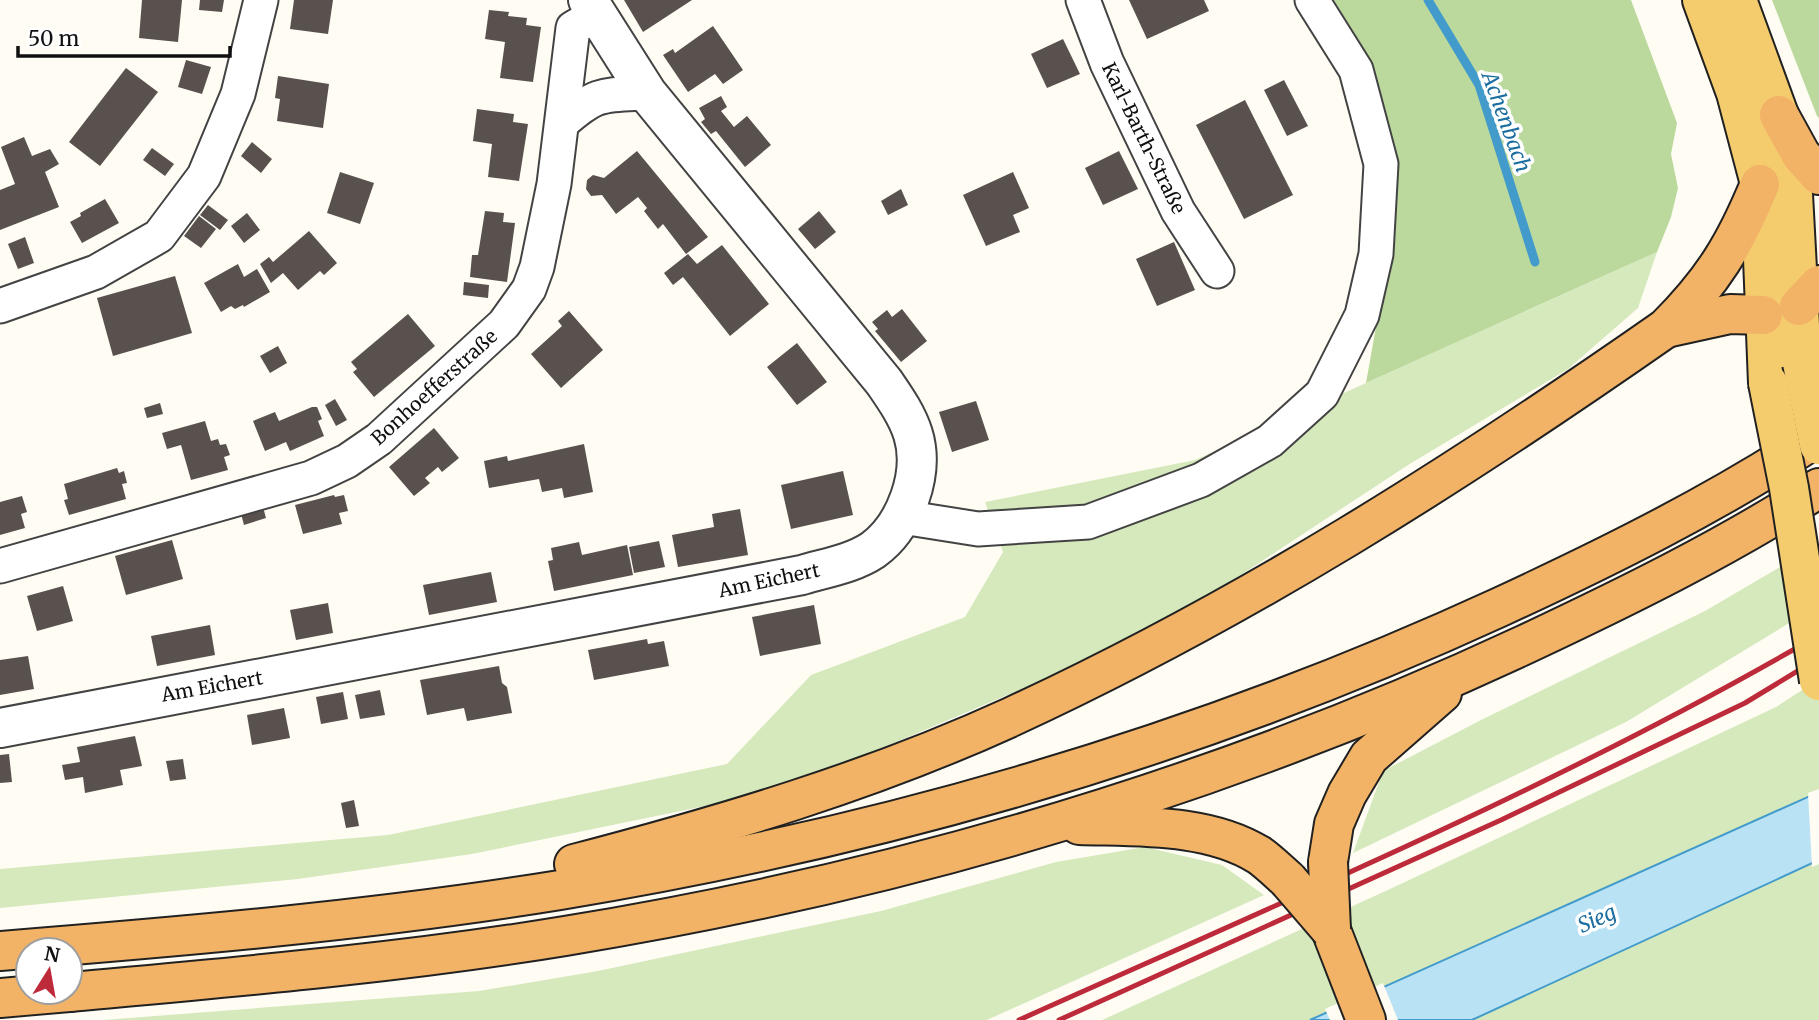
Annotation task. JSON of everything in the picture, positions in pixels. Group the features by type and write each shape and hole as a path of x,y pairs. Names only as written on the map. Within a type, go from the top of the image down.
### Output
{"highway":[{"path":"1779,116 1801,155 1819,176"},
{"path":"307,923 554,869 677,837 777,807 898,763 1009,718 1176,635 1346,539 1455,472 1666,328 1696,298 1721,263 1743,225 1760,184"},
{"path":"1666,328 1794,302"},
{"path":"0,951 201,935 559,890 786,846 881,823 1129,751 1238,715 1322,683 1447,631 1587,566 1676,520 1819,436"},
{"path":"84,991 321,969 565,936 794,892 1052,824 1214,771 1363,716 1468,671 1605,607 1692,562 1819,488"},
{"path":"1366,1020 1331,930 1328,862 1334,824 1347,794 1369,757 1468,671"},
{"path":"1052,824 1169,829 1231,842 1259,855 1288,880 1331,930"}],"main road":[{"path":"1702,0 1736,93 1794,302 1768,383 1789,488 1819,681"},
{"path":"1737,0 1779,116 1793,194 1794,302 1802,363 1819,445"}],"street":[{"path":"0,306 96,272 159,236 204,176 238,94 261,0"},
{"name":"Karl-Barth-Straße","path":"1083,0 1107,64 1178,211 1217,271"},
{"path":"902,517 978,529 1088,522 1201,480 1270,442 1322,394 1362,315 1376,254 1381,164 1356,70 1312,0"},
{"name":"Am Eichert","path":"0,728 802,575 844,563 871,551 889,537 902,517 912,490 916,463 913,435 903,411 884,382 647,93 592,7"},
{"name":"Bonhoefferstraße","path":"0,566 311,478 347,461 380,439 504,324 528,289 537,267 554,184 573,28 592,7"},
{"path":"563,122 587,101 610,94 647,93"}],"green space":[{"path":"1334,0 1631,0 1677,123 1671,154 1678,188 1671,217 1657,252 1366,383 1395,220 1393,152 1370,62"},
{"path":"1772,0 1819,0 1819,118 1817,116"},
{"path":"1657,252 1638,308 1568,369 1408,465 1224,586 1100,656 875,751 734,800 472,854 298,879 0,908 0,869 388,835 727,764 811,675 965,617 1003,552 985,502 1195,460"},
{"path":"1819,544 1819,605 1626,722 1353,853 1383,771 1705,611"},
{"path":"1819,679 1819,792 1310,1020 1102,1020 1390,889 1776,707"},
{"path":"1145,847 1222,865 1264,895 987,1020 103,1020 479,991 598,971 881,911 1056,862"},
{"path":"1819,860 1819,1020 1472,1020"}],"water":[{"name":"Sieg","path":"1819,792 1819,860 1472,1020 1310,1020"}],"pier":[{"path":"1819,789 1819,864 1812,867 1808,793"},
{"path":"1383,983 1398,1020 1330,1020 1325,1009"}],"building":[{"path":"142,0 182,0 178,42 139,38"},
{"path":"200,0 224,0 222,12 199,10"},
{"path":"294,0 333,0 328,34 290,29"},
{"path":"624,0 692,0 643,32"},
{"path":"1129,0 1204,0 1209,11 1147,39"},
{"path":"489,10 509,12 508,16 527,18 526,25 541,27 533,82 500,78 505,42 485,39"},
{"path":"713,26 743,70 723,84 715,74 688,92 663,55 673,49 675,53"},
{"path":"1063,39 1080,74 1047,88 1031,54"},
{"path":"186,60 211,67 202,94 178,87"},
{"path":"126,68 158,92 100,166 69,142"},
{"path":"278,76 329,84 323,128 277,121 280,99 275,98"},
{"path":"1284,80 1308,126 1287,136 1264,90"},
{"path":"721,96 727,107 721,111 734,127 747,116 771,145 745,167 716,131 711,134 701,122 705,119 699,108"},
{"path":"1245,100 1293,195 1244,219 1196,125"},
{"path":"477,109 514,114 513,122 528,124 519,181 488,177 492,144 473,141"},
{"path":"24,137 32,156 50,149 59,164 45,172 59,207 0,230 0,190 15,184 1,147"},
{"path":"252,142 272,159 261,173 241,156"},
{"path":"152,148 174,164 165,176 143,160"},
{"path":"637,151 708,237 686,254 663,224 658,229 644,211 647,208 638,197 616,214 602,195 591,196 586,189 587,180 593,175 604,178"},
{"path":"1119,151 1138,189 1103,205 1085,168"},
{"path":"340,172 374,183 360,224 327,213"},
{"path":"1013,172 1029,208 1013,215 1020,232 986,246 963,195"},
{"path":"901,189 908,205 888,215 881,201"},
{"path":"105,199 119,223 82,243 70,222"},
{"path":"208,205 228,220 220,230 200,215"},
{"path":"485,211 504,213 503,222 515,223 507,282 470,277 472,255 478,255"},
{"path":"819,211 836,232 815,249 798,229"},
{"path":"247,213 260,230 244,243 231,226"},
{"path":"199,216 216,229 201,248 184,236"},
{"path":"309,231 337,263 324,275 320,271 298,290 283,273 271,283 260,264 269,257 273,262"},
{"path":"25,237 34,263 18,269 8,244"},
{"path":"1174,242 1195,290 1157,306 1136,259"},
{"path":"722,245 769,304 730,336 683,277 673,285 664,273 688,254 697,264"},
{"path":"238,264 244,277 257,269 270,292 244,307 243,305 235,309 231,306 221,312 204,283"},
{"path":"175,276 192,333 113,356 97,298"},
{"path":"464,282 489,285 488,298 463,295"},
{"path":"902,309 927,341 901,362 875,331 878,329 872,322 887,310 892,317"},
{"path":"569,311 603,350 561,388 531,354 562,326 558,321"},
{"path":"408,314 435,346 374,397 353,372 357,369 351,362"},
{"path":"797,343 827,382 797,405 767,367"},
{"path":"278,346 287,363 270,373 260,356"},
{"path":"335,399 347,420 336,426 325,405"},
{"path":"976,401 989,440 952,452 939,412"},
{"path":"160,403 163,414 147,418 144,408"},
{"path":"317,407 322,419 318,421 324,436 290,451 286,442 265,451 253,421 275,412 279,421"},
{"path":"205,421 211,441 218,439 220,445 226,444 230,455 224,457 228,470 191,480 181,445 167,449 162,433"},
{"path":"434,428 459,458 442,472 438,467 425,478 430,483 414,496 389,467"},
{"path":"584,444 593,492 564,498 562,488 542,492 539,479 489,488 484,461 507,456 508,461"},
{"path":"117,468 119,473 124,471 127,483 122,484 126,499 69,515 64,500 68,499 64,484"},
{"path":"843,471 853,515 791,529 781,485"},
{"path":"344,495 348,511 339,513 342,524 303,534 295,505"},
{"path":"22,496 27,512 21,514 25,528 0,535 0,502"},
{"path":"263,507 266,518 244,525 241,514"},
{"path":"740,509 748,555 678,567 672,535 714,527 712,514"},
{"path":"172,540 183,579 126,595 115,556"},
{"path":"659,541 665,567 634,573 629,547"},
{"path":"579,542 582,555 627,545 633,575 554,591 548,561 553,560 551,548"},
{"path":"491,572 497,602 429,615 423,585"},
{"path":"63,586 73,621 37,631 27,596"},
{"path":"328,603 333,633 296,640 290,610"},
{"path":"814,605 821,644 760,656 752,617"},
{"path":"210,625 215,655 157,666 151,636"},
{"path":"647,639 648,644 664,641 669,666 594,680 588,650"},
{"path":"28,656 34,689 0,695 0,660"},
{"path":"499,666 502,683 507,687 512,713 467,721 464,708 427,715 420,680"},
{"path":"380,690 385,715 360,719 355,695"},
{"path":"343,692 348,719 321,724 316,697"},
{"path":"284,708 290,738 252,745 247,715"},
{"path":"135,736 142,766 120,770 123,785 85,793 83,777 65,780 62,765 80,762 77,747"},
{"path":"9,754 12,782 0,783 0,755"},
{"path":"183,759 186,779 170,781 166,761"},
{"path":"354,800 359,826 346,828 341,803"}],"waterway":[{"name":"Achenbach","path":"1428,0 1479,85 1535,262"}],"railway":[{"path":"1019,1020 1525,790 1624,741 1819,635"},
{"path":"1059,1020 1501,820 1745,703 1819,658"}]}
